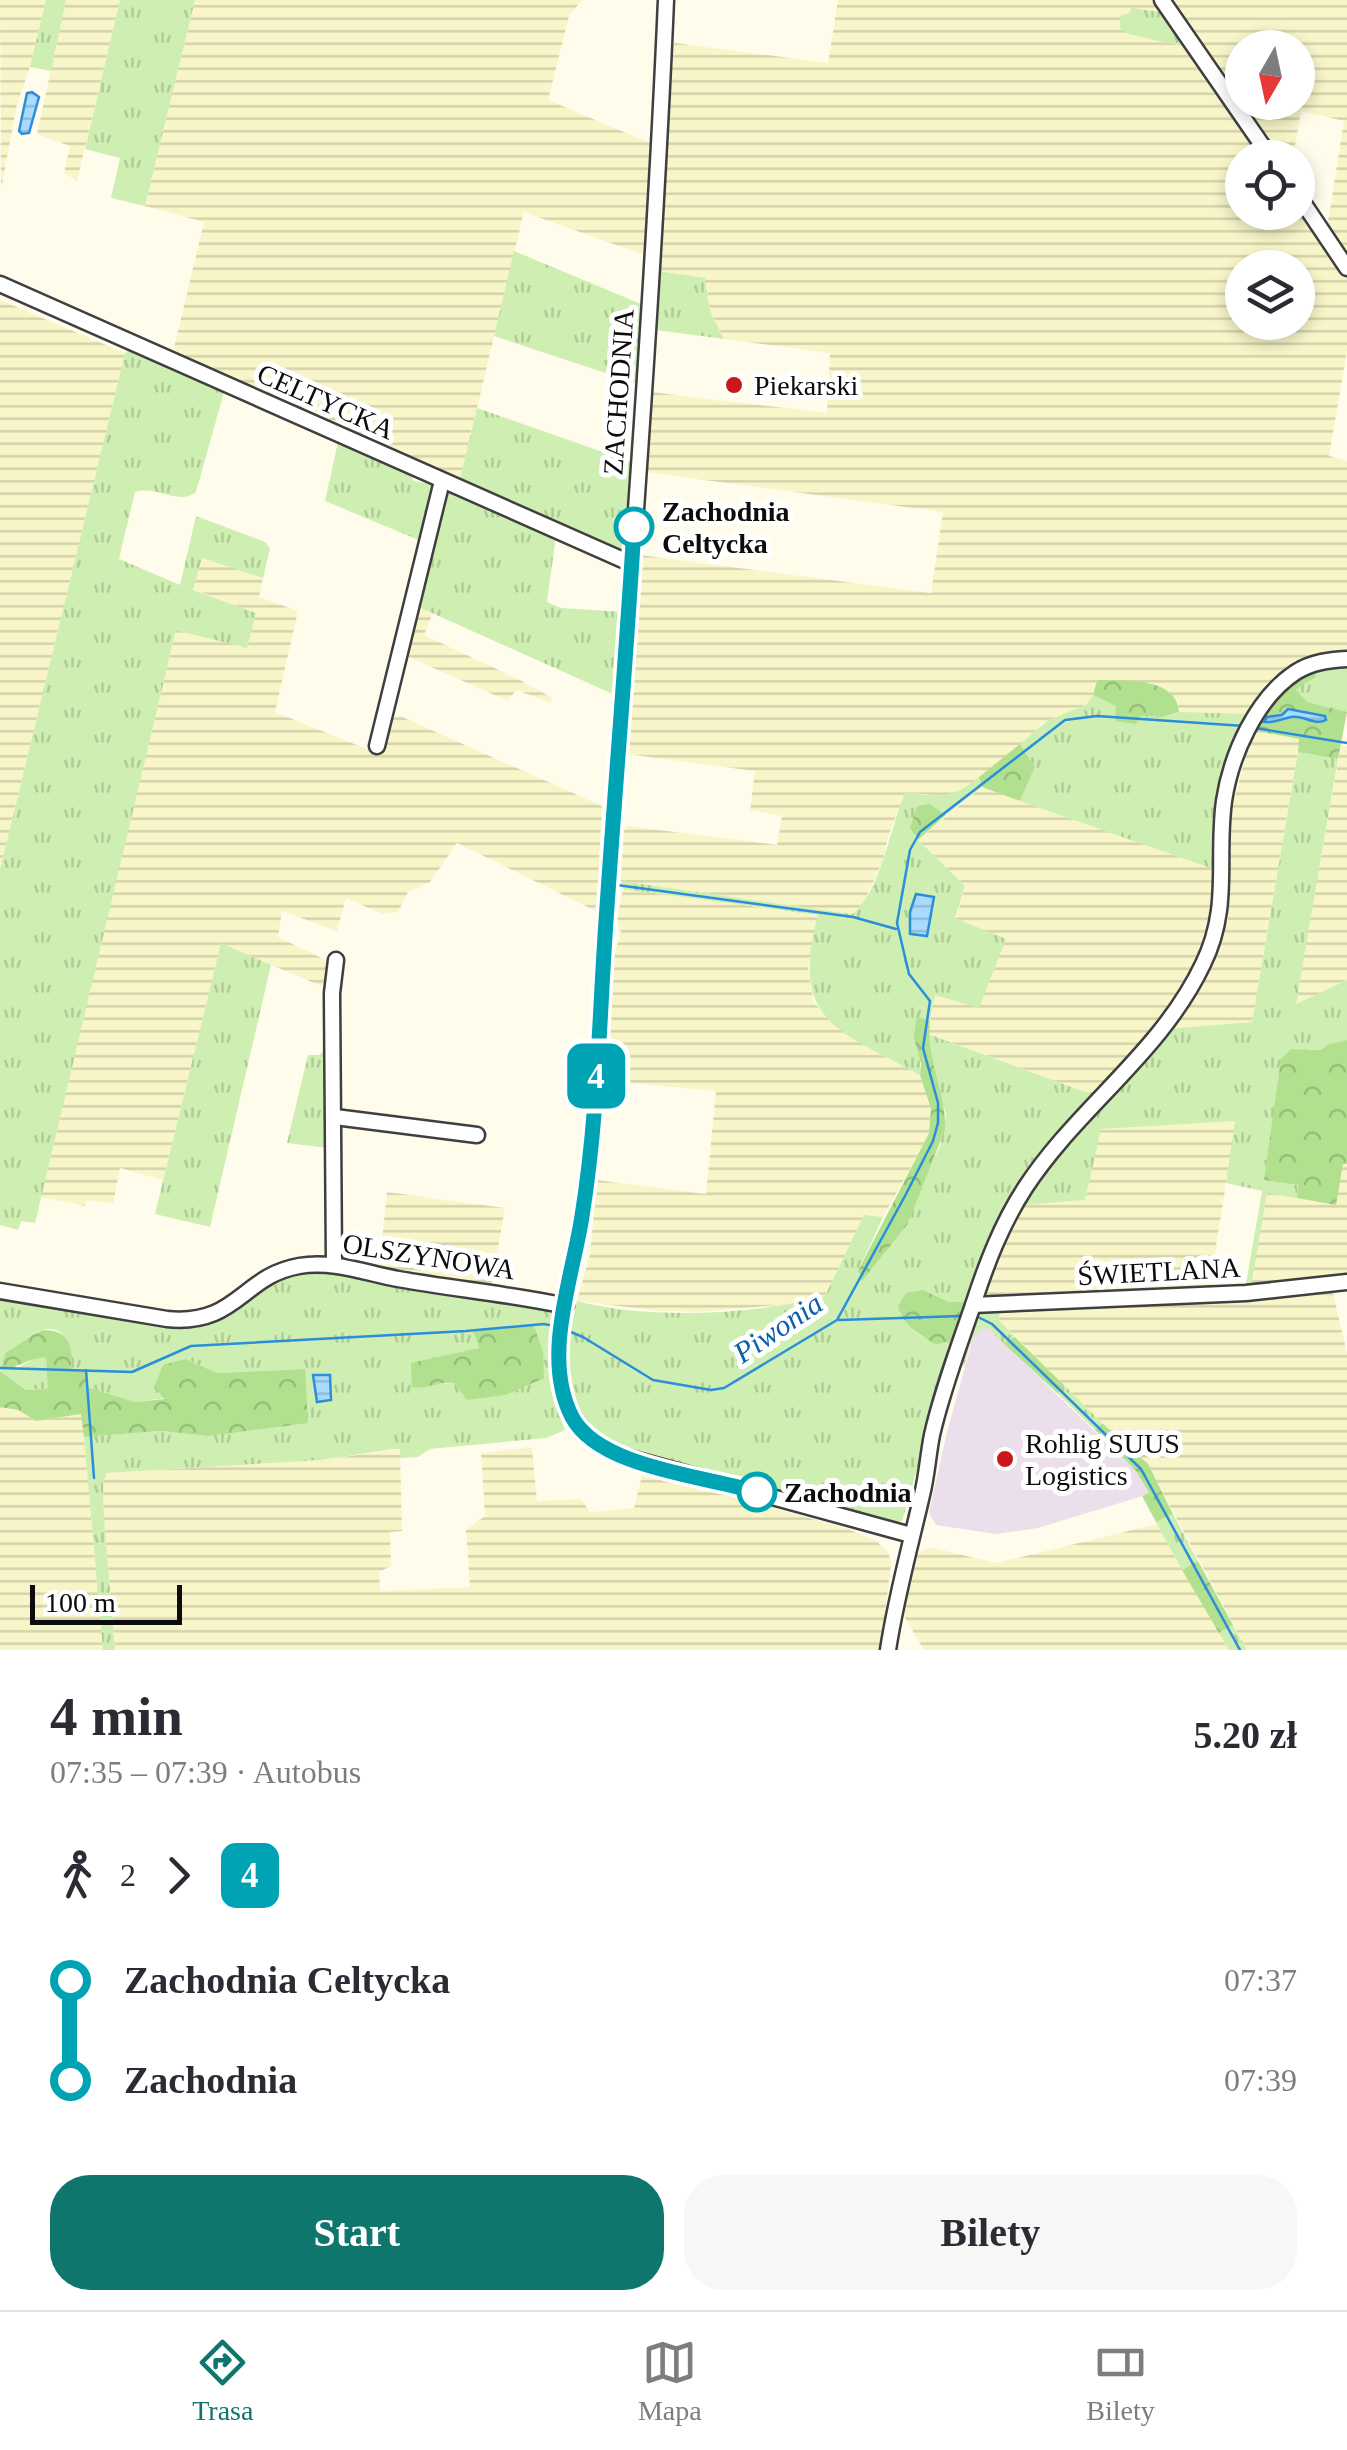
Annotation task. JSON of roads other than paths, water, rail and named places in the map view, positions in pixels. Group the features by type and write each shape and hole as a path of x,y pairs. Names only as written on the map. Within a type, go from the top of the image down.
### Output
{"street":[{"name":"ZACHODNIA","path":"666,0 632,564 590,1156 561,1329 560,1370 566,1404 579,1429 599,1446 636,1461 911,1534"},
{"path":"1162,0 1259,140"},
{"path":"1315,220 1347,268"},
{"name":"CELTYCKA","path":"0,284 632,564"},
{"path":"377,746 442,480"},
{"path":"888,1650 936,1420 998,1238 1025,1188 1152,1042 1204,964 1221,908 1227,786 1256,716 1297,672 1319,662 1347,658"},
{"path":"334,1265 332,993 336,960"},
{"path":"334,1117 476,1135"},
{"name":"OLSZYNOWA","path":"0,1290 167,1319 194,1320 216,1314 263,1281 288,1269 334,1265 566,1306"},
{"name":"ŚWIETLANA","path":"973,1305 1246,1293 1347,1282"}],"water":[{"path":"27,93 39,97 29,133 22,134 19,131"},
{"path":"1288,709 1325,716 1326,720 1291,717 1264,722"},
{"path":"916,894 934,897 927,936 910,934 910,912"},
{"path":"313,1375 330,1375 331,1400 317,1402"}],"waterway":[{"name":"Piwonia","path":"566,1330 653,1380 711,1390 724,1388 837,1320 905,1196 938,1123 938,1103 923,1048 930,1001 909,974 897,923 910,850 920,832 1065,720 1097,716 1244,726"},
{"name":"Piwonia","path":"1255,728 1347,743"},
{"path":"617,885 853,917 896,929"},
{"path":"839,1320 961,1316"},
{"path":"976,1316 992,1324 1141,1469 1240,1650"},
{"name":"Piwonia","path":"0,1368 132,1372 191,1346 554,1326"},
{"path":"86,1370 94,1478"}],"place":[{"name":"Piekarski","path":"734,385"},
{"name":"Zachodnia Celtycka","path":"634,527"},
{"name":"Rohlig SUUS Logistics","path":"1005,1459"},
{"name":"Zachodnia","path":"757,1492"}]}
